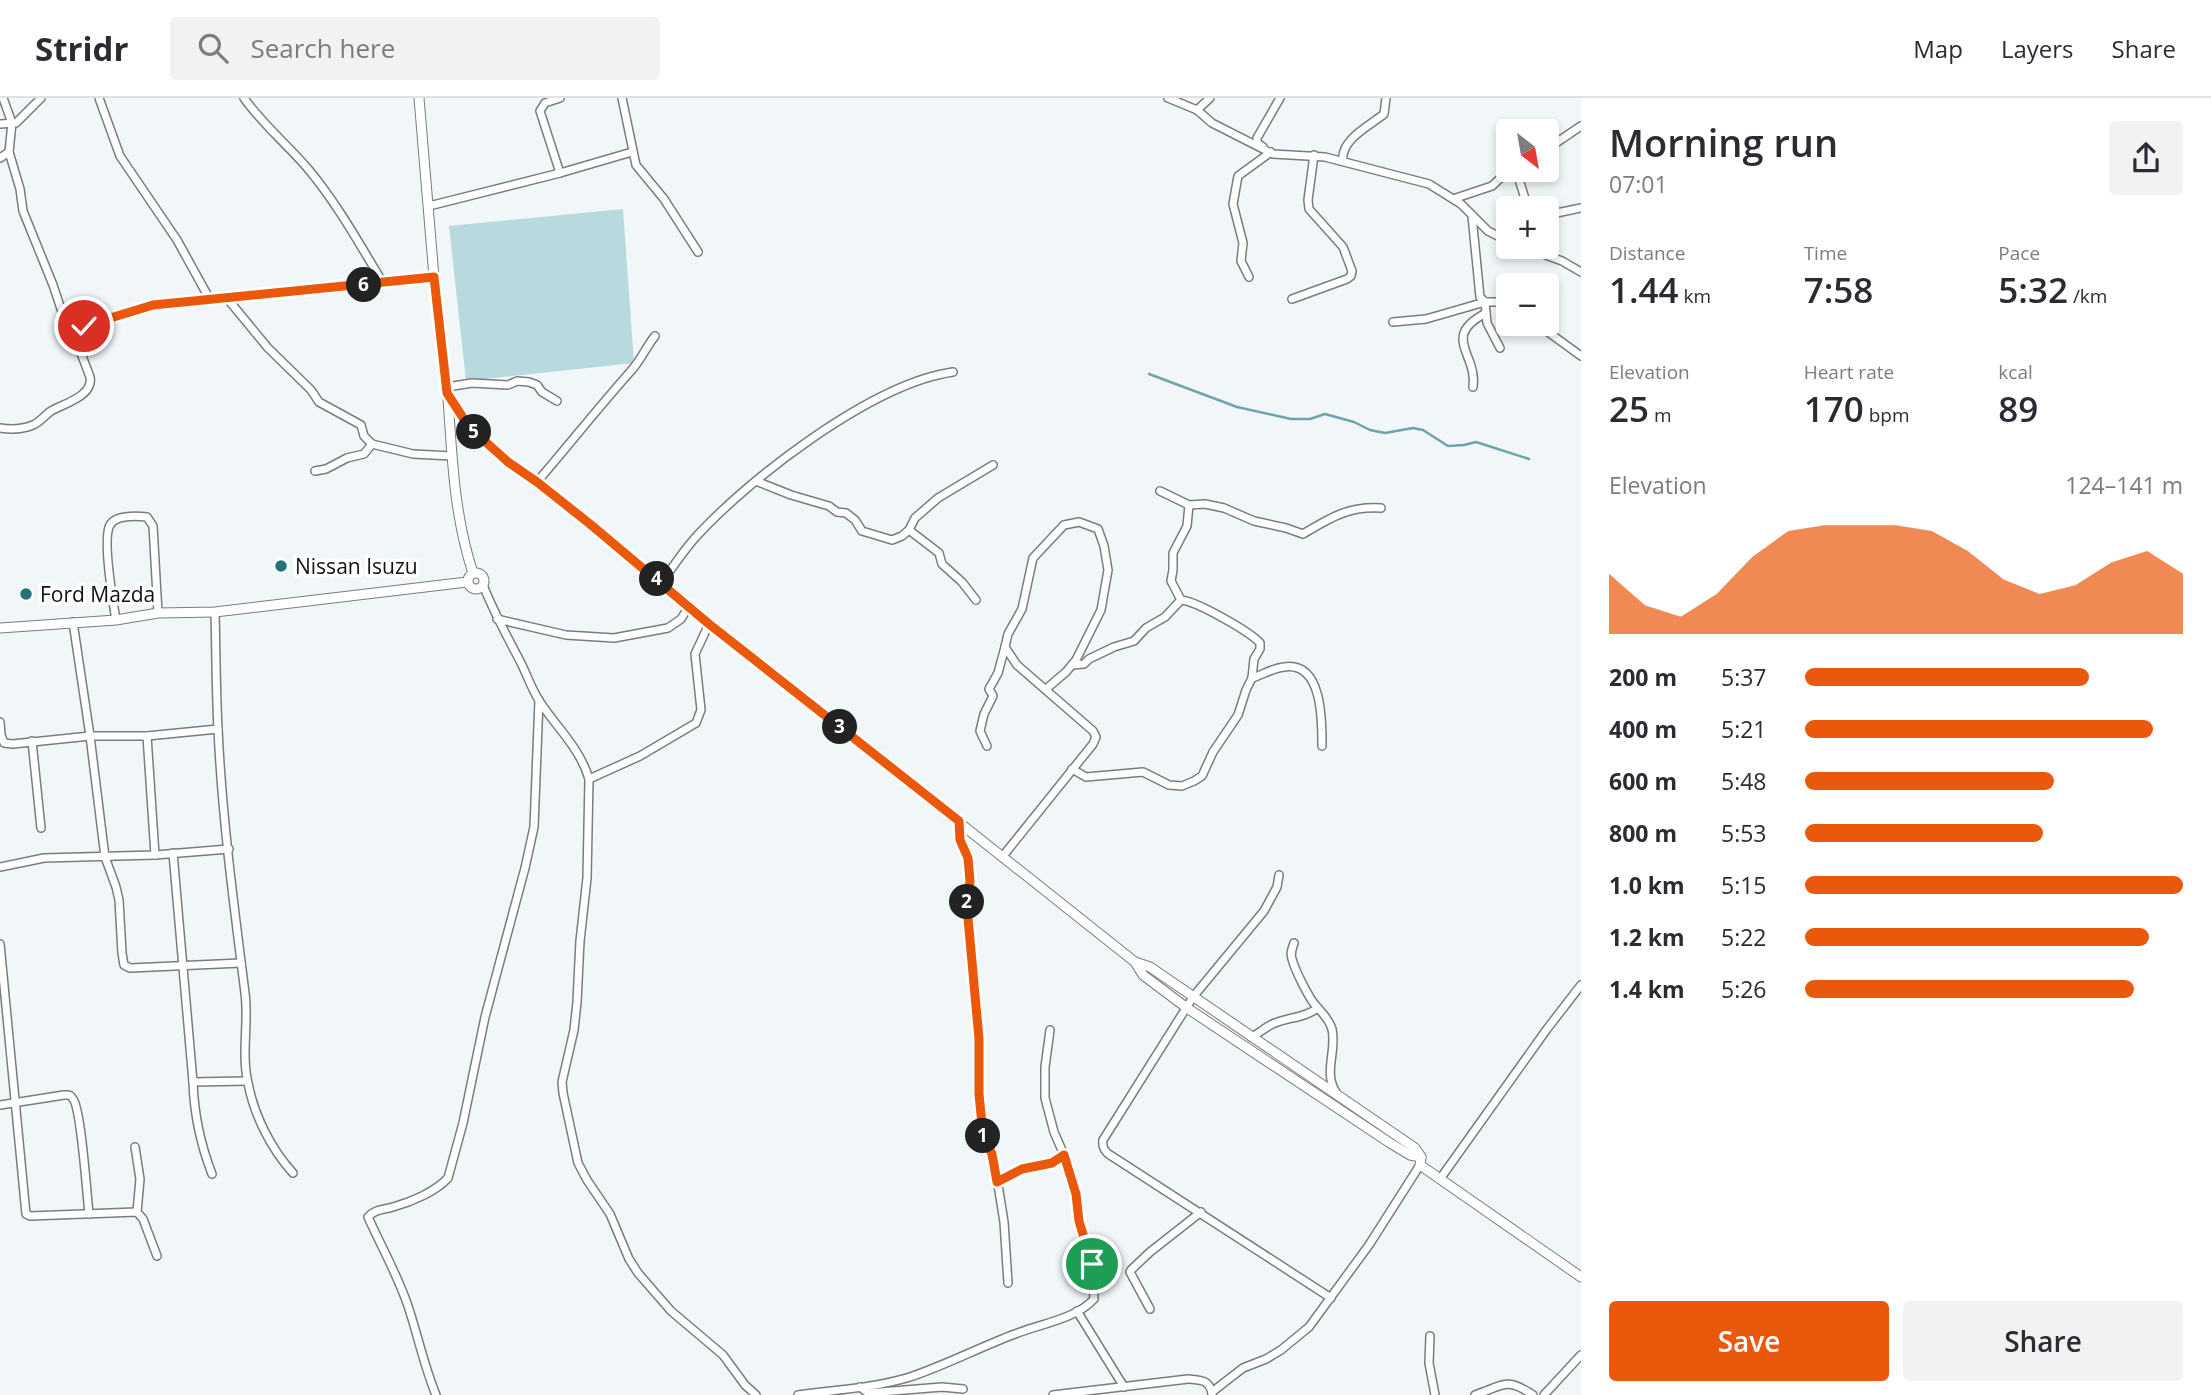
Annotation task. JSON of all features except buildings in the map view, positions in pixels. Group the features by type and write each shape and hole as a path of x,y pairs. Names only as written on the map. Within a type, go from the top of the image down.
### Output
{"street":[{"path":"3,98 12,123 9,152 23,211 65,321 71,324 84,326 153,305 434,277"},
{"path":"0,124 16,123 41,98"},
{"path":"99,98 120,156 177,240 209,298"},
{"path":"244,98 310,172 339,210 383,283"},
{"path":"419,98 452,456 463,543 473,573"},
{"path":"560,98 545,103 540,111 560,173"},
{"path":"622,98 636,164 664,199 698,252"},
{"path":"1168,98 1197,110 1212,123 1246,142 1275,153 1314,155 1429,184 1453,199 1496,235"},
{"path":"1197,110 1210,98"},
{"path":"1275,153 1259,146 1256,138 1280,98"},
{"path":"1343,161 1342,153 1350,140 1384,114 1386,98"},
{"path":"1559,141 1581,126"},
{"path":"0,158 9,152"},
{"path":"429,206 632,152"},
{"path":"1249,277 1241,261 1243,243 1233,204 1236,182 1238,176 1275,153"},
{"path":"1292,299 1347,279 1352,271 1343,247 1309,209 1314,155"},
{"path":"1453,199 1492,186 1496,182"},
{"path":"1559,213 1581,208"},
{"path":"1471,215 1480,297 1485,302 1487,323 1500,348"},
{"path":"1557,259 1581,272"},
{"path":"226,297 262,341 311,390 319,402 361,425 364,436 372,444 413,454 452,456"},
{"path":"1393,322 1426,319 1485,302 1496,302"},
{"path":"1473,387 1473,372 1464,347 1465,330 1469,322 1486,313"},
{"path":"0,428 18,429 35,424 89,388 90,377 71,324"},
{"path":"537,482 632,370 655,336"},
{"path":"1554,336 1581,356"},
{"path":"662,582 694,540 731,503 801,447 863,407 904,386 954,372"},
{"path":"447,390 472,383 508,385 517,381 530,382 557,401"},
{"path":"447,390 469,427 508,462 537,482 662,582 709,624 1135,962 1143,975 1230,1037 1420,1161 1440,1179 1581,1277"},
{"path":"314,471 364,454 372,444"},
{"path":"756,481 846,513 862,531 887,540 896,539 909,530 915,518 928,505 993,465"},
{"path":"1160,491 1189,505 1205,504 1224,508 1254,521 1303,534 1346,511 1364,507 1381,508"},
{"path":"1181,600 1171,581 1174,570 1172,553 1187,526 1189,505"},
{"path":"116,620 107,540 109,526 116,519 147,517 153,526 158,613"},
{"path":"988,746 980,730 993,696 989,690 998,673 1008,634 1023,609 1033,558 1063,526 1079,522 1098,529 1108,570 1099,617 1072,665 1046,689"},
{"path":"909,530 939,553 942,564 962,582 976,600"},
{"path":"483,585 474,589 470,587 468,576 473,573 482,575 483,585 497,619 539,700 576,748 589,779 587,878 577,1002 574,1030 562,1082 578,1163 610,1214 629,1259 647,1286 671,1311 723,1355 745,1385 756,1395"},
{"path":"0,628 116,620 158,613 215,612 467,582"},
{"path":"1072,665 1084,664 1114,647 1129,644 1146,628 1165,617 1181,600"},
{"path":"1072,769 1086,777 1143,772 1169,785 1182,786 1202,776 1213,752 1238,715 1252,678 1254,659 1260,649 1260,643 1190,601 1181,600"},
{"path":"497,619 566,635 614,638 668,628 681,619 689,606"},
{"path":"215,612 218,730 246,997 244,1049 247,1081 258,1116 285,1164 293,1173"},
{"path":"73,622 105,857 117,887 124,965 130,968 241,963"},
{"path":"589,779 640,756 696,723 702,710 695,654 709,624"},
{"path":"1003,856 1096,737 1093,731 1017,665 1005,647"},
{"path":"1252,678 1284,666 1300,669 1310,678 1319,696 1322,746"},
{"path":"436,1395 408,1305 368,1217 374,1211 406,1203 448,1178 463,1123 485,1017 526,868 534,827 539,700"},
{"path":"0,722 4,743 218,730"},
{"path":"147,736 155,855"},
{"path":"32,741 41,828"},
{"path":"959,821 960,840 968,858 970,881 967,907 979,1039 979,1094 983,1135 992,1154 1004,1222 1008,1283"},
{"path":"0,867 44,858 155,855 229,849"},
{"path":"173,853 194,1112 212,1174"},
{"path":"1279,875 1277,887 1264,911 1187,1008 1102,1144 1110,1155 1331,1298"},
{"path":"1294,943 1291,957 1318,1008 1324,1011 1332,1028 1333,1058 1329,1074 1330,1082 1338,1096"},
{"path":"0,944 2,987 26,1214 137,1212"},
{"path":"1135,962 1150,967 1415,1148 1420,1161"},
{"path":"1440,1179 1581,985"},
{"path":"1251,1037 1273,1023 1300,1018 1318,1008"},
{"path":"1230,1037 1237,1027"},
{"path":"798,1395 885,1384 912,1376 1077,1311 1088,1306 1094,1299 1093,1270 1079,1221 1076,1194 1045,1098 1045,1068 1050,1030"},
{"path":"193,1082 247,1081"},
{"path":"0,1105 64,1095 74,1099 89,1214"},
{"path":"135,1147 140,1179 137,1212 143,1219 157,1256"},
{"path":"997,1182 1022,1169 1052,1163 1064,1155"},
{"path":"1212,1394 1244,1368 1266,1359 1298,1338 1309,1327 1368,1245 1420,1161"},
{"path":"1150,1309 1130,1271 1201,1212"},
{"path":"1077,1311 1124,1387"},
{"path":"1430,1336 1429,1363 1436,1395"},
{"path":"1544,1395 1581,1355"},
{"path":"1053,1395 1188,1379 1204,1381 1211,1387 1212,1394"},
{"path":"1475,1395 1511,1384 1518,1385 1533,1395"},
{"path":"860,1387 868,1393 942,1387 962,1390"}],"shaded area":[{"path":"623,209 634,363 466,381 449,226"}],"waterway":[{"path":"1149,374 1237,407 1291,419 1310,419 1325,414 1385,433 1413,428 1423,430 1448,446 1476,442 1529,459"}],"place":[{"name":"Nissan Isuzu","path":"281,566"},
{"name":"Ford Mazda","path":"26,594"}],"route":[{"path":"84,326 153,305 434,277 447,393 469,427 508,462 662,582 709,624 959,821 960,840 968,858 970,881 967,907 976,989 979,1094 984,1140 992,1154 997,1182 1022,1169 1052,1163 1064,1155 1092,1264"}]}
